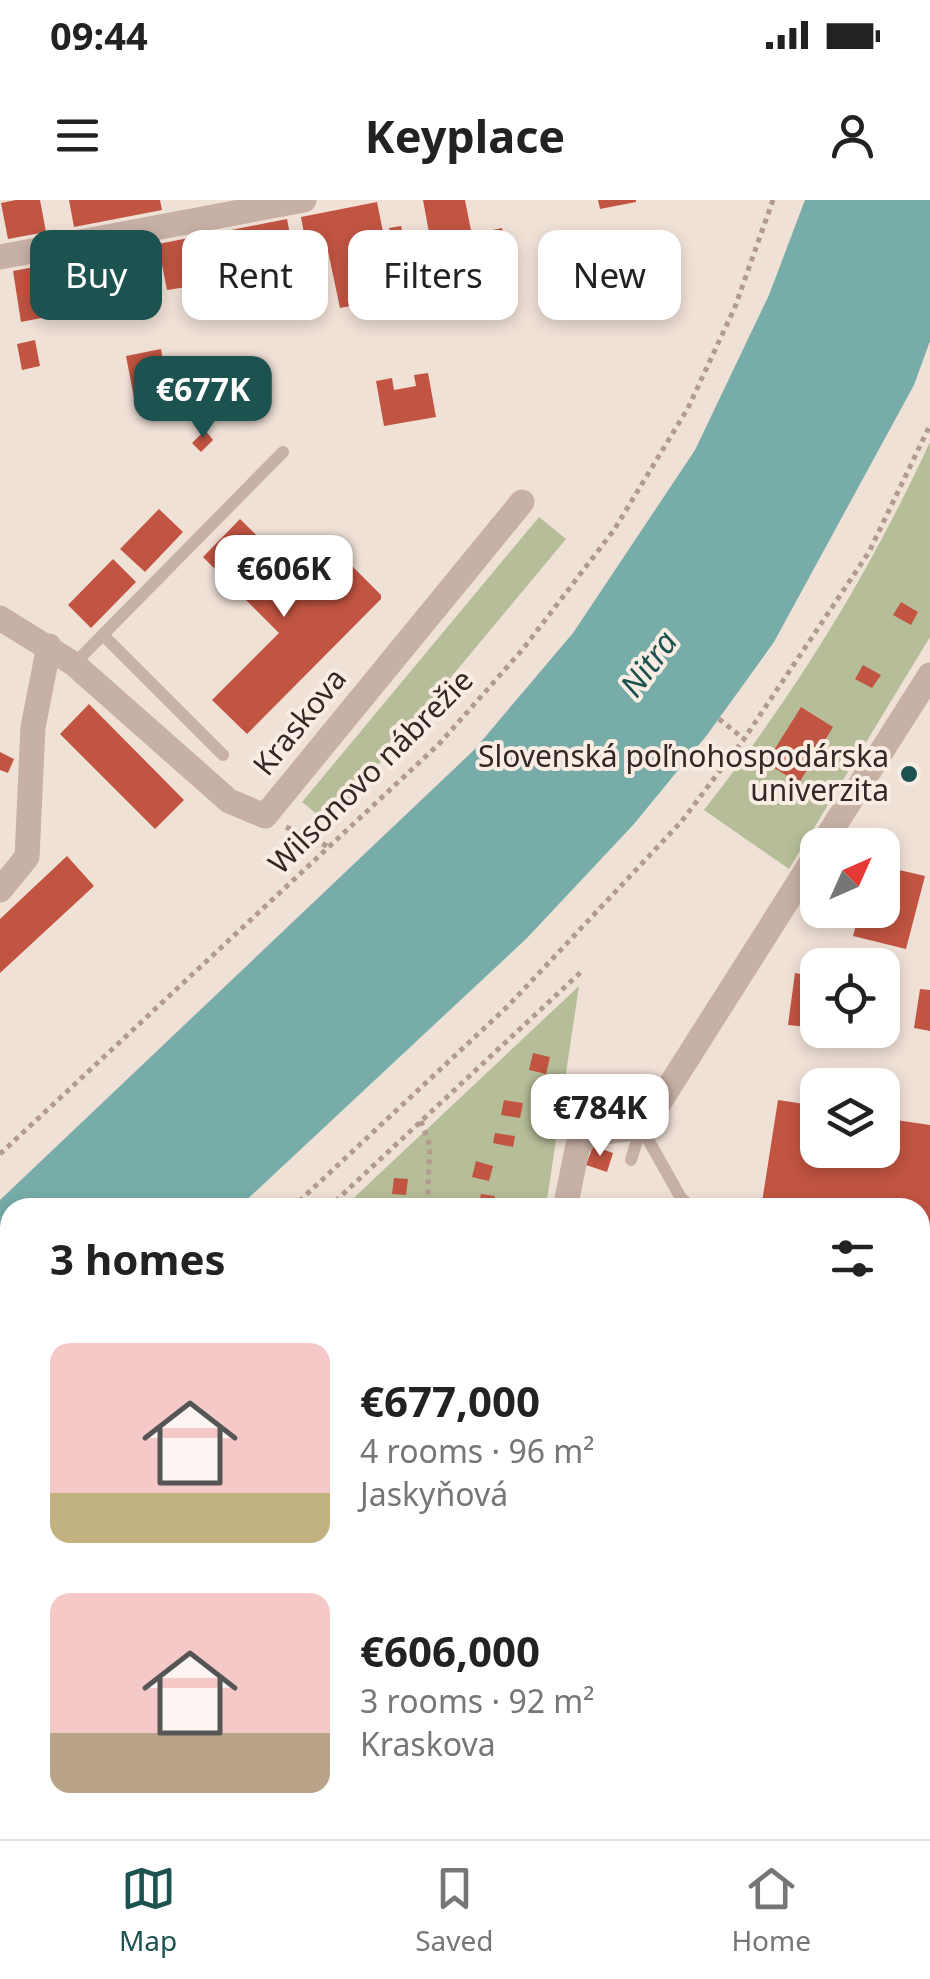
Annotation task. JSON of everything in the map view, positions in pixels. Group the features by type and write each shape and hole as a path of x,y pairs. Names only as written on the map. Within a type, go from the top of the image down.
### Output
{"street":[{"path":"0,257 304,200"},
{"name":"Kraskova","path":"0,618 74,664 230,801 265,816 522,502"},
{"path":"0,890 28,858 33,727 48,646"},
{"path":"833,828 930,675"},
{"path":"567,1198 578,1145 590,1134 640,1127 800,880"}],"lane":[{"path":"74,664 283,452"},
{"path":"102,636 223,755"},
{"path":"631,1160 640,1127"},
{"path":"640,1127 681,1198"}],"path":[{"name":"Wilsonovo nábrežie","path":"0,1154 439,744 523,649 614,530 688,408 735,307 772,200"},
{"path":"303,1198 508,1006 682,822 744,739 869,552 930,425"},
{"path":"718,719 744,739"},
{"path":"265,816 328,847"},
{"path":"339,1198 582,970"},
{"path":"421,1121 430,1146 427,1198"}],"green space":[{"path":"930,442 930,637 814,828 800,828 800,851 789,869 704,810 828,633"},
{"path":"539,517 566,539 329,824 302,802"},
{"path":"579,986 547,1198 354,1198"}],"water":[{"name":"Nitra","path":"805,200 930,200 930,341 914,385 774,642 707,735 634,824 527,938 249,1198 2,1198 474,750 573,633 695,450 769,295"}],"building":[{"path":"40,200 46,230 30,230 30,235 8,239 1,203"},
{"path":"69,200 160,200 162,210 74,227"},
{"path":"423,200 465,200 471,230 429,230"},
{"path":"598,200 636,200 636,202 600,209"},
{"path":"377,202 383,230 348,230 348,306 340,308 328,251 328,230 303,230 301,217"},
{"path":"287,219 289,230 231,230"},
{"path":"182,239 182,288 167,290 162,243"},
{"path":"30,268 31,320 21,322 13,271"},
{"path":"35,340 40,366 22,370 17,344"},
{"path":"161,349 169,397 135,403 126,356"},
{"path":"428,373 436,417 384,426 376,381 392,378 394,390 416,386 414,375"},
{"path":"205,430 213,440 201,452 192,443"},
{"path":"159,509 183,532 145,572 120,549"},
{"path":"240,519 298,576 303,569 316,581 334,562 342,570 351,565 381,595 247,734 212,700 279,633 203,557"},
{"path":"113,559 136,582 91,628 68,605"},
{"path":"901,602 918,612 911,625 893,615"},
{"path":"863,665 881,675 872,688 855,679"},
{"path":"89,704 184,800 155,829 60,734"},
{"path":"801,707 833,727 799,783 766,763"},
{"path":"0,752 14,759 8,773 0,770"},
{"path":"67,856 94,886 0,973 0,919"},
{"path":"900,870 925,876 906,949 853,936 855,928 900,928"},
{"path":"795,973 800,974 800,1026 788,1025"},
{"path":"920,989 930,990 930,1031 914,1028"},
{"path":"533,1053 550,1057 546,1074 529,1070"},
{"path":"504,1100 523,1103 520,1118 501,1115"},
{"path":"778,1100 800,1103 800,1168 900,1168 900,1121 930,1125 930,1198 763,1198"},
{"path":"495,1133 515,1136 513,1147 493,1143"},
{"path":"593,1146 613,1153 607,1172 586,1165"},
{"path":"476,1161 493,1166 489,1181 472,1177"},
{"path":"394,1178 408,1179 406,1195 392,1194"}],"place":[{"name":"Slovenská poľnohospodárska univerzita","path":"909,774"}]}
